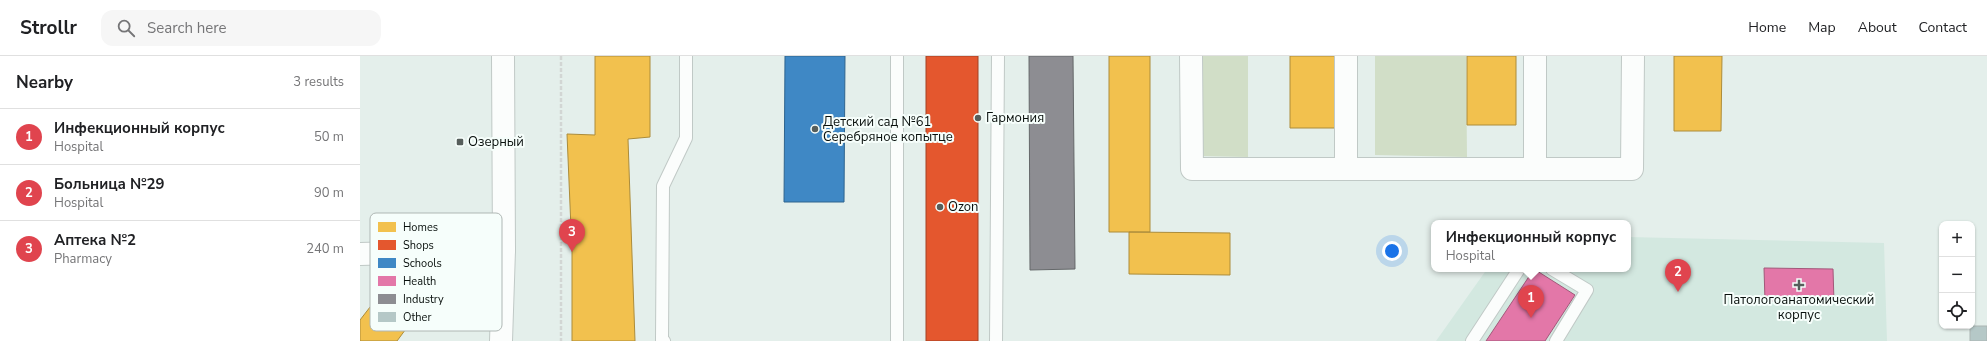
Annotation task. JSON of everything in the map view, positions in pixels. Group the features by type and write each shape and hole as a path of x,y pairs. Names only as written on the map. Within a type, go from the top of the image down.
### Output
{"street":[{"path":"502,311 504,250 503,56"},
{"path":"1191,56 1192,169 1632,169 1633,56"},
{"path":"1346,56 1346,169"},
{"path":"1535,56 1535,169"},
{"path":"360,254 370,254"},
{"path":"501,331 501,341"}],"lane":[{"path":"664,341 662,340 663,186 686,138 686,56"},
{"path":"897,56 897,341"},
{"path":"996,341 998,56"},
{"path":"1472,341 1517,272"},
{"path":"1556,341 1587,290 1557,272"}],"path":[{"path":"560,56 561,341"}],"shaded area":[{"path":"1199,56 1248,56 1248,157 1198,156"},
{"path":"1375,56 1466,56 1467,157 1375,155"},
{"path":"1631,237 1884,243 1887,341 1436,341 1485,272 1631,272"}],"building: Homes":[{"path":"595,56 650,56 650,137 628,139 635,341 572,341 572,252 567,134 595,135"},
{"path":"1109,56 1150,56 1150,232 1109,232"},
{"path":"1290,56 1335,56 1336,128 1290,128"},
{"path":"1467,56 1516,56 1516,125 1467,125"},
{"path":"1674,56 1722,56 1721,131 1674,131"},
{"path":"1129,232 1230,233 1230,275 1129,274"},
{"path":"370,307 370,331 404,331 397,341 360,341 360,320"}],"building: Shops":[{"path":"926,56 978,56 978,341 926,341"}],"building: Schools":[{"name":"Детский сад №61 Серебряное копытце","path":"785,56 845,56 844,202 784,202"}],"building: Health":[{"name":"Патологоанатомический корпус","path":"1764,268 1833,269 1834,302 1765,301"},
{"path":"1532,272 1539,272 1575,295 1545,341 1486,341"}],"building: Industry":[{"path":"1029,56 1073,56 1075,269 1030,270"}],"building: Other":[{"path":"1975,326 1987,326 1987,341 1970,341 1970,329 1975,329"}],"place":[{"name":"Гармония","path":"978,118"},
{"name":"Детский сад №61 Серебряное копытце","path":"815,129"},
{"name":"Озерный","path":"460,142"},
{"name":"Ozon","path":"940,207"},
{"name":"Аптека №2","path":"572,252"},
{"name":"Патологоанатомический корпус","path":"1799,285"},
{"name":"Больница №29","path":"1678,292"},
{"name":"Инфекционный корпус","path":"1531,318"}]}
